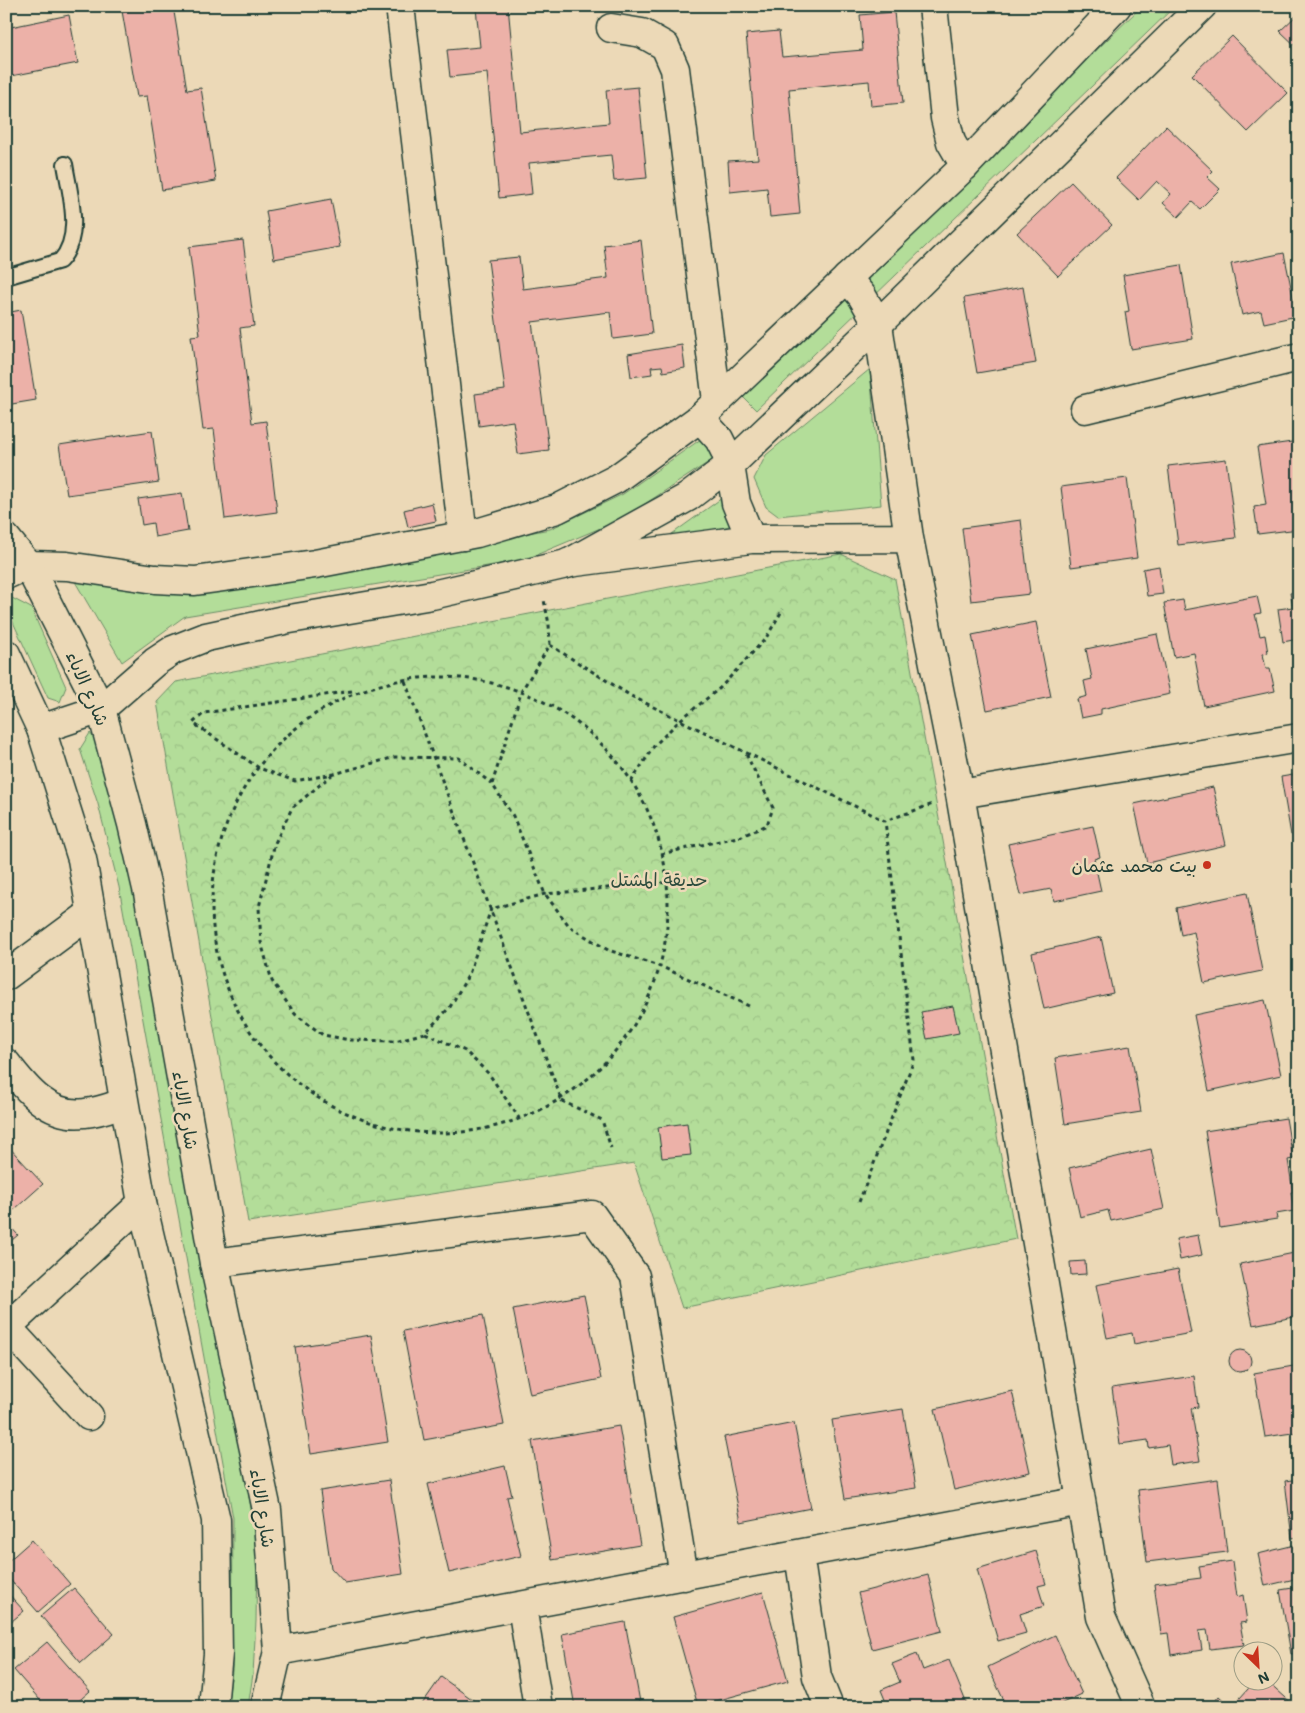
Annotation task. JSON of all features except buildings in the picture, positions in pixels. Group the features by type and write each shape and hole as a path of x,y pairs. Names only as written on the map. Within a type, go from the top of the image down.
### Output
{"street":[{"path":"400,6 463,536"},
{"path":"933,6 945,118 951,142 965,166"},
{"path":"17,570 67,566 155,579 195,581 315,564 477,533 557,509 616,479 708,410 965,166 1117,6"},
{"path":"567,564 688,497 730,464 878,324 1202,6"},
{"path":"611,28 642,33 665,46 675,69 708,410 718,439 730,464 736,503 742,522 751,539"},
{"path":"847,278 862,296 878,324 909,538 960,794 1102,1617 1141,1707"},
{"path":"1086,409 1299,357"},
{"name":"شارع الاباء","path":"6,538 17,570 101,709 130,816 148,893 214,1263 267,1510 278,1651 265,1707"},
{"path":"41,729 101,709 155,662 173,650 206,637 284,620 432,595 567,564 751,539 909,538"},
{"path":"6,654 41,729 82,859 123,1103 142,1203 216,1520 218,1654 213,1707"},
{"path":"960,794 1299,738"},
{"path":"6,976 91,913"},
{"path":"6,1063 22,1083 46,1105 62,1113 85,1114 123,1103"},
{"path":"89,1416 7,1327 142,1203"},
{"path":"214,1263 592,1214 635,1276 684,1576"},
{"path":"278,1651 1081,1502"},
{"path":"799,1554 818,1677 829,1707"},
{"path":"522,1606 538,1707"}],"lane":[{"path":"6,277 60,261 66,255 72,241 73,223 65,164"}],"path":[{"path":"492,784 522,690 550,645 549,624 538,571"},
{"path":"632,782 654,746 680,720 720,688 766,638 783,609"},
{"path":"550,645 632,696 885,821 960,794"},
{"path":"355,691 283,736 259,768 232,804 209,885 217,970 255,1046 318,1102 398,1132 483,1132 562,1101 625,1043 662,967 670,882 646,801 632,782 595,734 522,690 439,675 355,691 204,713 193,723 259,768 295,781 334,774 395,757 459,758 492,784 513,816 545,894 570,927 608,950 662,967 750,1006"},
{"path":"405,681 562,1101 602,1120 611,1148"},
{"path":"661,854 742,836 767,826 773,808 744,752"},
{"path":"334,774 292,808 275,843 259,907 261,942 272,981 295,1014 323,1034 350,1040 395,1041 425,1033 450,1007 469,974 491,909"},
{"path":"859,1202 914,1060 885,821"},
{"path":"491,909 545,894 670,882"},
{"path":"425,1033 465,1051 489,1074 519,1118"}],"green space":[{"path":"1142,6 1175,6 756,410 741,395"},
{"path":"870,369 881,505 778,516 766,507 754,479 766,455"},
{"path":"701,439 718,456 622,519 524,560 185,616 122,662 70,573 168,591 475,543 550,529 623,494"},
{"path":"722,498 730,526 665,539"},
{"name":"حديقة المشتل","path":"841,554 895,579 1016,1239 682,1308 634,1163 248,1222 157,702 176,682"},
{"path":"12,598 31,608 66,687 60,702 48,698 7,609"},
{"path":"90,733 103,750 142,883 252,1514 257,1556 256,1621 253,1674 248,1707 227,1707 232,1671 233,1518 119,887 98,804 80,749"}],"place":[{"name":"بيت محمد عثمان","path":"1207,865"}]}
